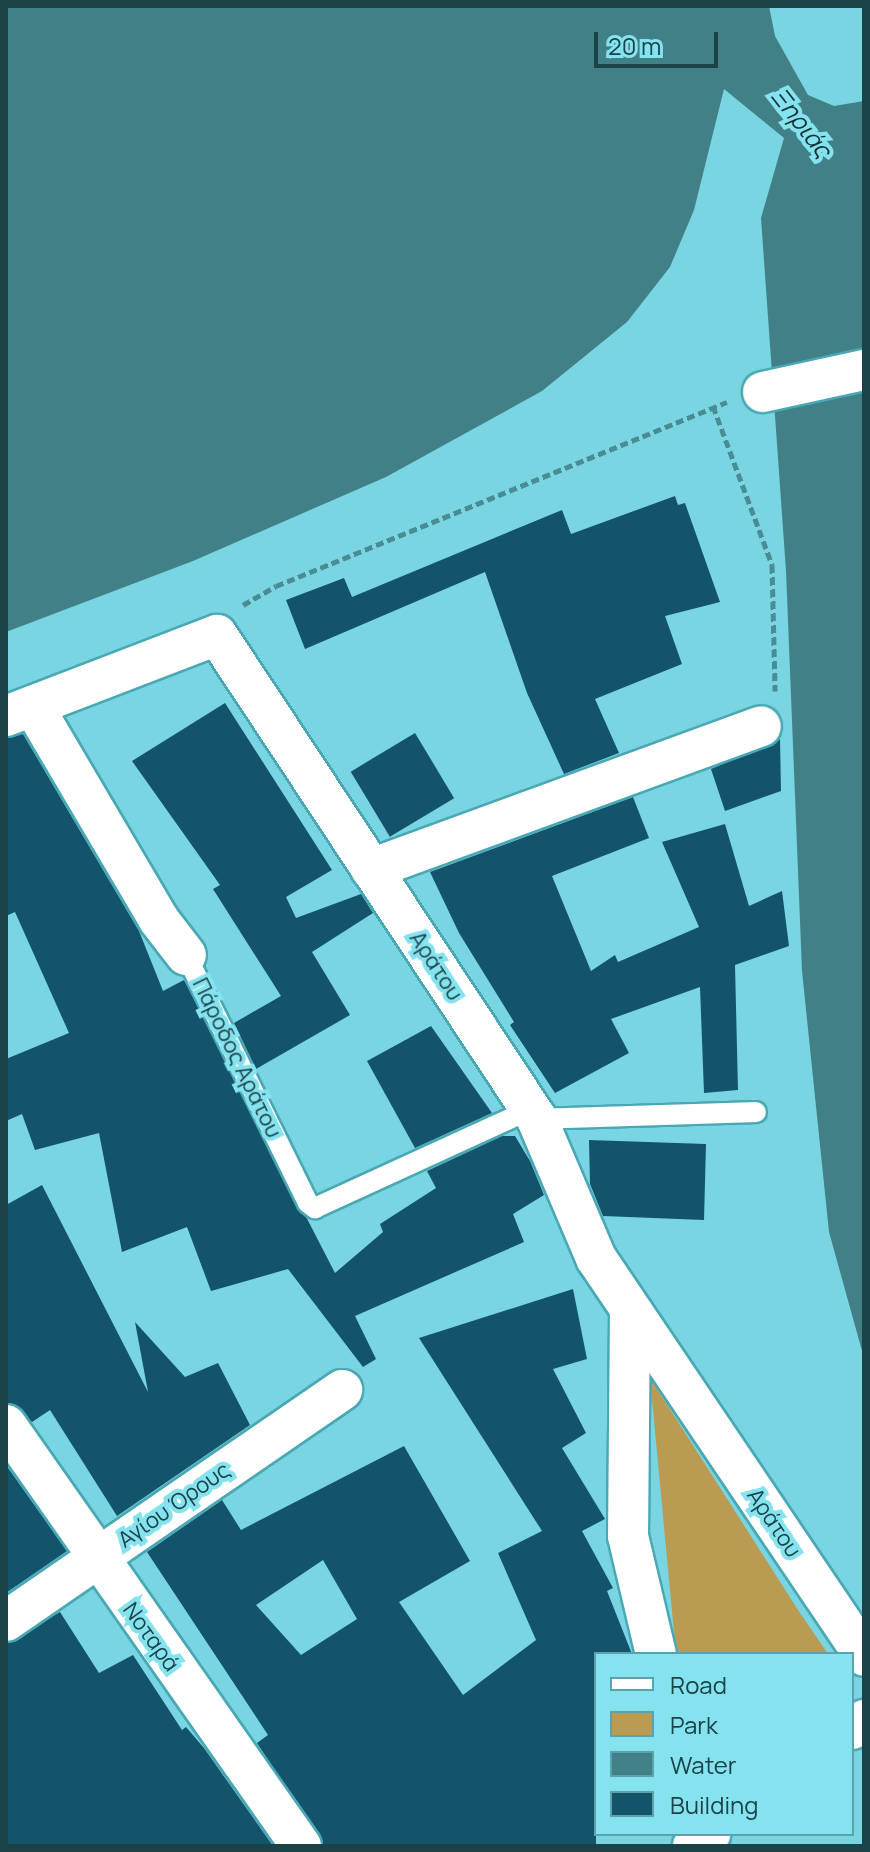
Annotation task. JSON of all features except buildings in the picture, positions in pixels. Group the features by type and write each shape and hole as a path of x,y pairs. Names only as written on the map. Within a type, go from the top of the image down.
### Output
{"street":[{"path":"763,392 864,370"},
{"path":"19,711 217,635"},
{"name":"Αράτου","path":"217,635 534,1114 579,1225 630,1310 864,1656"},
{"name":"Πάροδος Αράτου","path":"19,711 159,920 186,955"},
{"path":"371,869 761,726"},
{"path":"630,1310 628,1536 656,1652"},
{"name":"Αγίου Όρους","path":"6,1621 342,1390"},
{"name":"Νοταρά","path":"6,1425 95,1559 301,1846"}],"lane":[{"name":"Πάροδος Αράτου","path":"186,955 308,1203 315,1208 534,1114"},
{"path":"534,1114 756,1112"}],"path":[{"path":"217,635 260,593 713,406 772,565 775,721 761,726"}],"green space":[{"path":"650,1378 827,1652 676,1652"}],"water":[{"name":"Ξηριάς","path":"6,6 769,6 775,36 808,95 834,106 864,101 864,1358 829,1232 802,971 786,571 761,218 784,138 724,89 694,210 670,267 627,322 542,391 386,477 193,561 6,632"}]}
